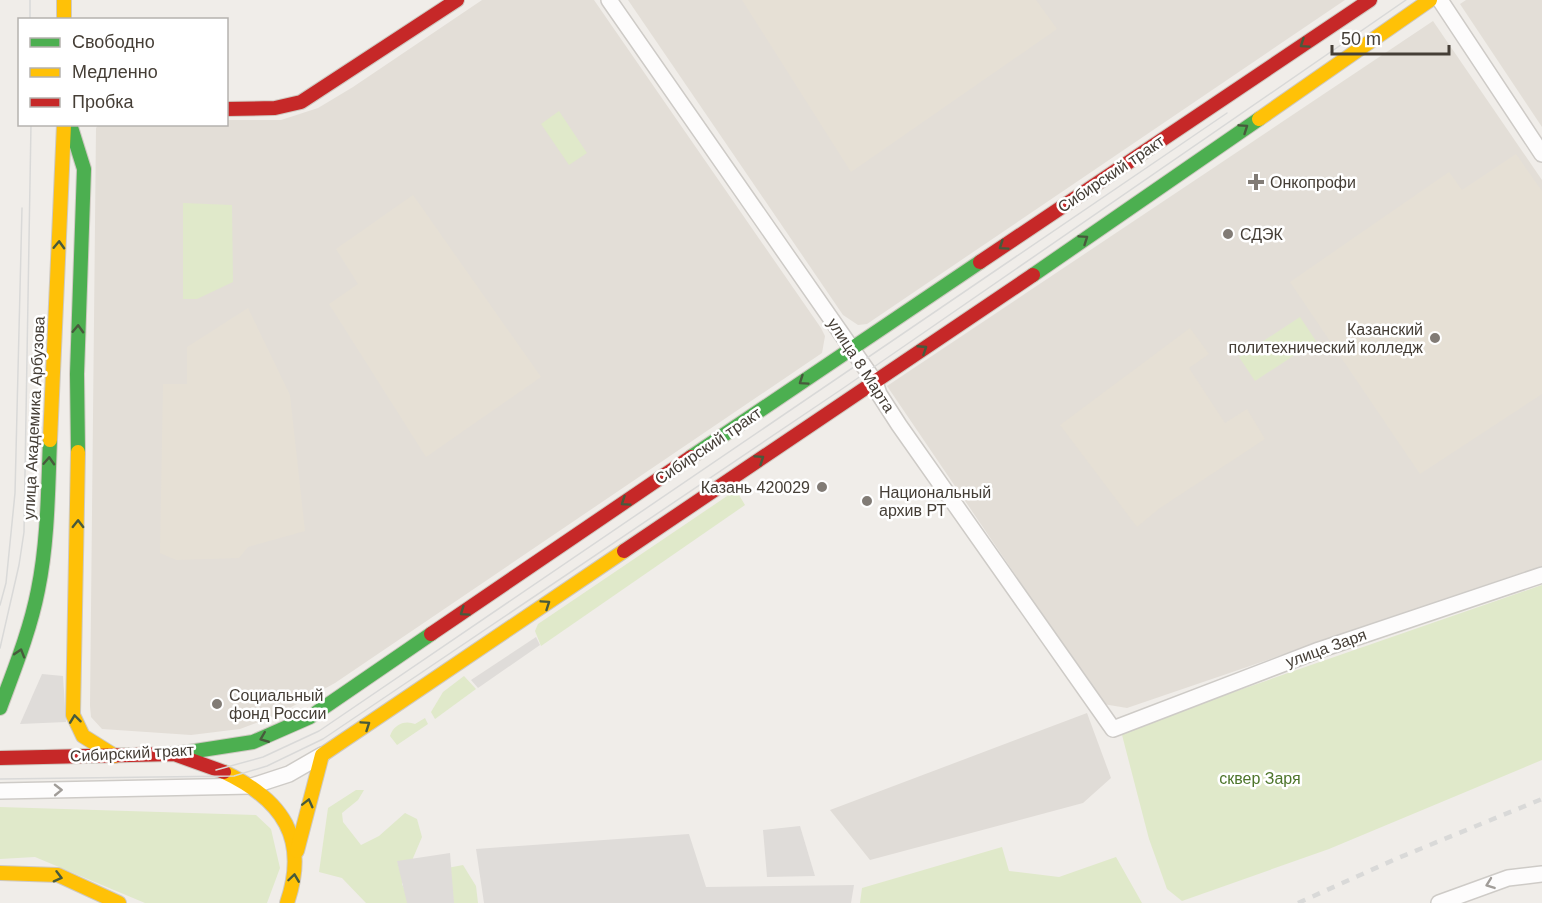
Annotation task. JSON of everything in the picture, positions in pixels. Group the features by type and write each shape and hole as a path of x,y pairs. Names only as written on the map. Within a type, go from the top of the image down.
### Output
{"main road":[{"path":"64,0 64,18"},
{"path":"228,109 275,108 302,102 456,0"},
{"name":"Сибирский тракт","path":"0,758 176,754 253,742 310,717 851,348 1370,0"},
{"name":"Сибирский тракт","path":"322,756 990,305 1430,0"},
{"name":"улица Академика Арбузова","path":"0,708 19,657 38,590 46,524 64,126"},
{"path":"71,126 84,169 77,374 78,502 73,715 76,730 86,740 115,756"},
{"path":"176,754 221,769 252,786 278,810 289,828 297,851"},
{"path":"287,903 292,892 297,851 322,756"},
{"path":"0,873 57,875 119,903"}],"street":[{"name":"улица 8 Марта","path":"609,0 851,348 899,425 1113,729"},
{"path":"1440,0 1542,154"},
{"name":"улица Заря","path":"1113,729 1319,650 1542,575"},
{"name":"Сибирский тракт","path":"0,790 252,786 288,774 322,756"},
{"path":"1439,903 1508,878 1542,874"}],"shaded area":[{"path":"482,0 594,0 821,328 825,336 822,353 335,683 275,716 240,729 191,735 102,729 91,717 90,706 96,128 98,126 228,126 228,120 281,120 318,108"},
{"path":"628,0 1345,0 867,324 858,325 843,315"},
{"path":"742,0 1036,0 1057,29 851,172"},
{"path":"1466,0 1542,0 1542,127 1460,4"},
{"path":"1433,21 1542,180 1542,566 1127,708 1103,704 887,386"},
{"name":"Казанский политехнический колледж","path":"1516,154 1542,191 1542,394 1420,474 1290,282 1449,172 1462,190"},
{"path":"413,195 541,377 426,457 329,304 358,284 336,249"},
{"path":"248,308 290,395 305,531 248,547 239,558 176,560 160,553 163,384 187,384 187,347"},
{"path":"1190,328 1209,354 1189,368 1225,423 1247,409 1265,439 1160,508 1137,527 1060,425"},
{"path":"536,637 540,645 478,688 471,680"},
{"path":"42,674 63,676 66,722 20,724"},
{"path":"1087,713 1111,778 1083,803 870,860 830,810"},
{"path":"800,826 815,876 767,877 763,830"},
{"path":"689,834 706,887 854,885 851,903 484,903 476,849"},
{"path":"450,853 454,903 407,903 397,861"}],"green space":[{"path":"559,111 587,153 569,165 541,124"},
{"path":"183,203 232,205 233,282 197,299 183,299"},
{"path":"1300,317 1316,341 1255,381 1239,357"},
{"path":"736,490 745,505 541,646 535,631 538,624"},
{"name":"сквер Заря","path":"1542,585 1542,760 1329,849 1182,901 1167,889 1149,839 1121,731"},
{"path":"464,676 476,689 435,719 431,712 443,692"},
{"path":"425,718 428,724 397,745 390,736 394,728 400,724 407,722 415,724"},
{"path":"356,790 364,790 358,800 342,813 343,822 361,845 379,836 405,813 417,819 422,837 402,884 411,903 366,903 342,878 319,872 328,808"},
{"path":"0,807 256,815 271,829 280,868 267,903 145,903 35,857 0,859"},
{"path":"1002,847 1009,871 1059,877 1116,857 1142,903 860,903 862,888"},
{"path":"463,865 476,886 478,903 442,903 437,870"}],"tram line":[{"path":"30,0 30,18"},
{"path":"0,779 234,776 267,766 323,739 842,389 1406,0"},
{"path":"216,770 263,757 319,731 1227,113"},
{"path":"0,648 24,532 31,126"},
{"path":"0,605 6,583 15,493 22,208"}],"railway":[{"path":"1298,903 1398,858 1542,799"}],"traffic: fast":[{"path":"1033,275 1259,119"},
{"path":"71,126 84,169 77,374 78,452"},
{"path":"691,457 980,262"},
{"path":"0,708 26,635 38,590 46,534 50,440"},
{"path":"176,754 253,742 310,717 431,634"}],"traffic: slow":[{"path":"64,0 64,18"},
{"path":"1259,119 1430,0"},
{"path":"50,440 64,126"},
{"path":"78,452 73,715 83,736 115,756"},
{"path":"297,851 322,755 624,551"},
{"path":"224,772 262,795 276,809 286,824 295,859 287,903"},
{"path":"0,873 58,875 119,903"}],"traffic: jam":[{"path":"228,109 275,108 301,102 457,0"},
{"path":"980,262 1370,0"},
{"path":"624,551 1033,275"},
{"path":"431,634 691,457"},
{"path":"0,758 174,754 224,772"}],"place":[{"name":"Онкопрофи","path":"1256,182"},
{"name":"СДЭК","path":"1228,234"},
{"name":"Казанский политехнический колледж","path":"1435,338"},
{"name":"Казань 420029","path":"822,487"},
{"name":"Национальный архив РТ","path":"867,501"},
{"name":"Социальный фонд России","path":"217,704"}]}
